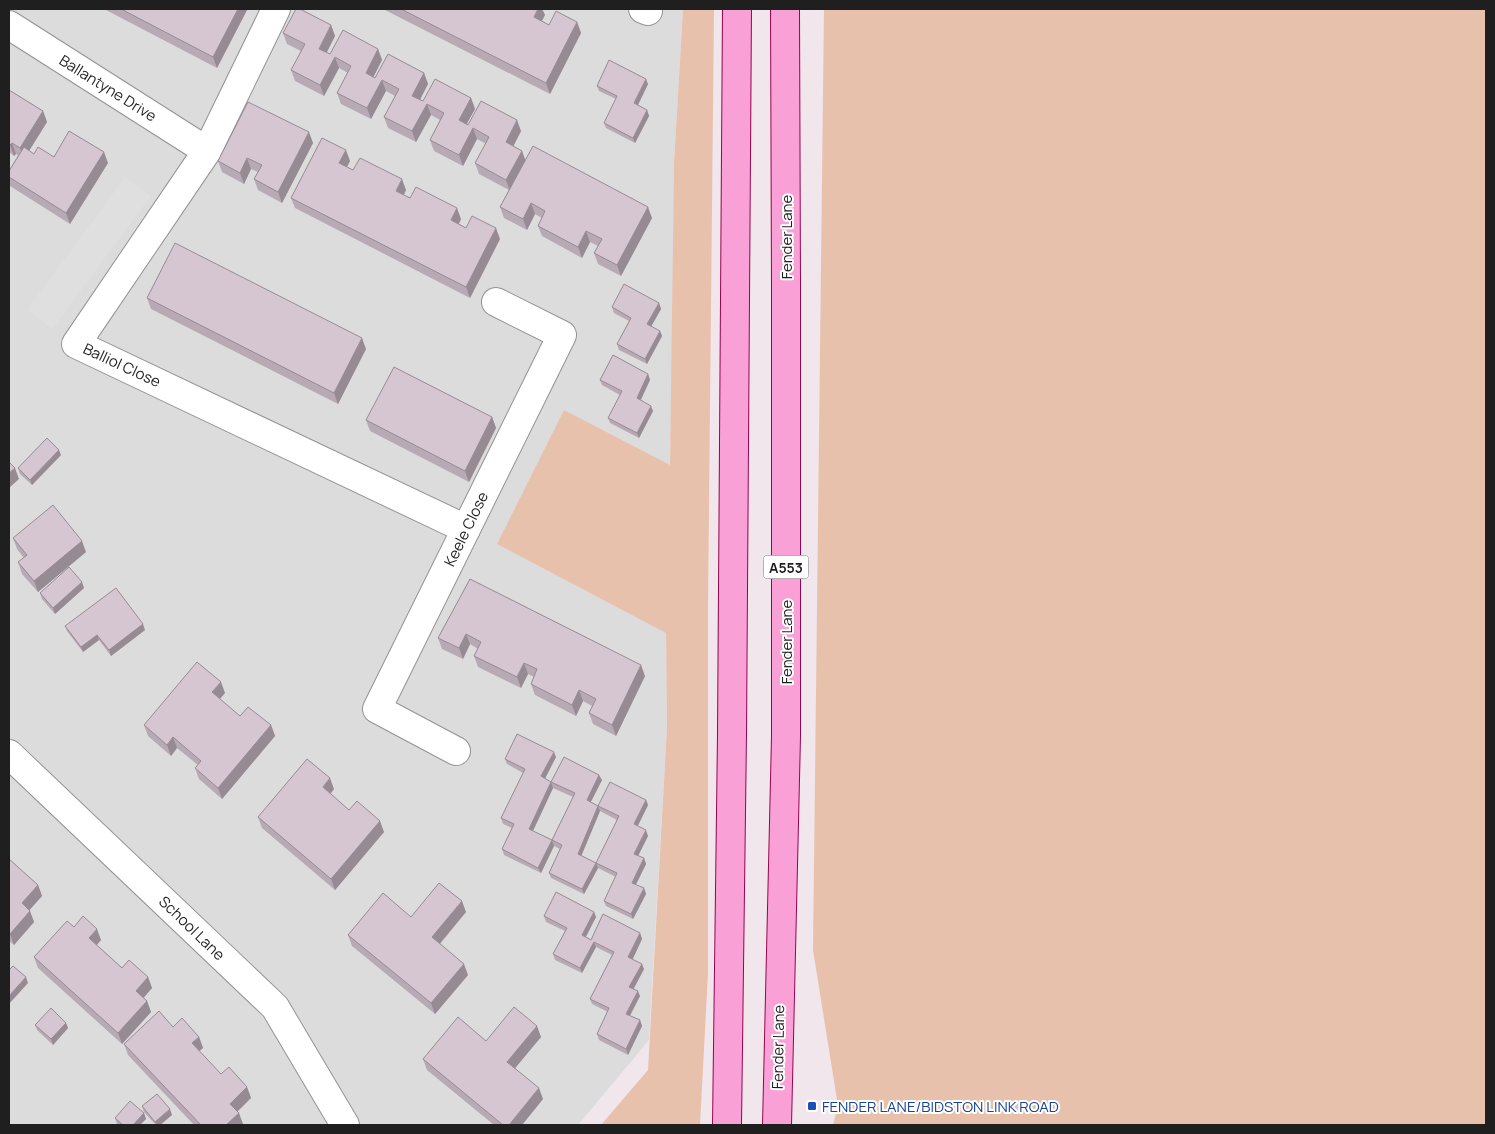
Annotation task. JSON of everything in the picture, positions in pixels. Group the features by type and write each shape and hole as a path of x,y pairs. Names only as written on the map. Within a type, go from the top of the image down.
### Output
{"main road":[{"path":"726,1125 732,734 736,9"},
{"name":"Fender Lane","path":"777,1125 786,736 785,9"}],"street":[{"name":"Balliol Close","path":"276,9 207,151 76,344 466,529"},
{"name":"Ballantyne Drive","path":"9,25 207,151"},
{"name":"Keele Close","path":"456,751 377,708 562,335 496,302"},
{"name":"School Lane","path":"9,754 275,1007 346,1125"}],"shaded area":[{"path":"9,9 683,9 674,163 673,324 666,633 667,727 649,1040 578,1125 9,1125"},
{"path":"683,9 714,9 708,607 708,973 700,1125 601,1125 648,1070 667,727 666,633 497,544 564,410 670,465 674,163"},
{"path":"824,9 1486,9 1486,1125 833,1125 838,1106 813,950"},
{"path":"125,177 151,196 52,329 27,310"}],"building":[{"path":"121,9 238,9 213,57"},
{"path":"296,9 300,9 331,25 319,49 330,54 343,30 378,49 366,73 375,78 388,54 424,73 412,96 423,101 435,79 471,98 459,120 468,125 481,101 517,120 506,142 522,151 506,180 475,163 489,137 473,128 459,155 430,140 444,113 427,104 412,131 384,117 399,89 382,80 367,108 337,93 351,66 335,57 320,85 291,70 305,44 283,33"},
{"path":"401,9 538,9 534,17 549,25 556,11 577,22 546,83"},
{"path":"609,60 646,79 634,103 647,110 633,138 604,123 617,96 597,86"},
{"path":"9,90 43,111 20,148 12,143 9,144"},
{"path":"248,102 309,132 278,192 254,179 262,165 247,158 240,173 218,161"},
{"path":"69,131 104,152 66,213 9,177 9,171 24,147 34,154 38,147 54,157"},
{"path":"322,138 346,150 339,163 353,170 360,158 402,179 396,191 410,198 416,187 457,208 451,220 466,228 472,216 496,228 466,287 291,198"},
{"path":"533,146 648,207 617,265 594,253 602,239 586,231 578,247 538,226 545,211 531,203 523,219 500,207"},
{"path":"175,243 362,338 334,393 147,298"},
{"path":"624,284 659,303 647,324 660,331 645,359 617,344 631,318 612,307"},
{"path":"613,355 648,374 637,398 651,406 637,433 608,418 622,391 600,380"},
{"path":"394,367 492,417 465,471 366,420"},
{"path":"47,438 59,450 30,480 18,468"},
{"path":"9,462 15,468 9,473"},
{"path":"53,505 82,541 34,581 18,562 27,555 13,538"},
{"path":"69,567 82,582 53,608 40,593"},
{"path":"470,579 641,665 612,725 589,713 596,699 579,690 572,705 531,684 537,669 524,663 517,677 474,656 481,642 466,634 459,648 438,638"},
{"path":"116,588 143,624 109,650 97,635 81,647 65,626"},
{"path":"197,662 221,682 212,692 240,716 248,707 271,725 218,788 195,768 201,761 173,737 167,745 144,725"},
{"path":"517,734 554,752 541,776 551,782 529,829 552,840 538,868 502,849 514,824 501,818 525,769 505,759"},
{"path":"564,757 599,775 587,800 598,806 578,854 596,863 582,889 549,873 562,845 552,840 575,793 551,782"},
{"path":"307,759 330,778 323,787 349,810 357,801 380,821 331,879 258,817"},
{"path":"610,782 646,800 634,824 646,830 634,854 644,858 632,883 644,888 631,914 604,901 617,873 596,863 619,816 598,806"},
{"path":"9,859 38,885 22,903 30,911 10,934 9,934"},
{"path":"439,883 462,901 432,937 464,964 431,1003 348,935 383,893 411,917"},
{"path":"556,892 594,912 582,935 591,940 603,914 640,933 628,957 642,964 629,987 638,991 626,1014 640,1020 626,1049 597,1034 609,1008 590,999 614,952 594,942 580,968 553,954 567,928 544,916"},
{"path":"83,916 97,929 89,938 122,968 129,960 148,977 136,991 147,1001 118,1033 34,957 67,921 74,927"},
{"path":"13,966 26,977 9,996 9,970"},
{"path":"514,1007 537,1026 507,1062 539,1088 509,1125 503,1125 423,1059 458,1017 486,1041"},
{"path":"51,1008 66,1023 51,1039 35,1025"},
{"path":"159,1011 173,1027 182,1018 199,1037 192,1043 221,1074 229,1067 247,1087 230,1104 239,1113 226,1125 201,1125 124,1044"},
{"path":"157,1094 170,1109 155,1122 142,1106"},
{"path":"130,1101 144,1113 133,1125 123,1125 115,1118"}],"place":[{"name":"FENDER LANE/BIDSTON LINK ROAD","path":"812,1106"}]}
